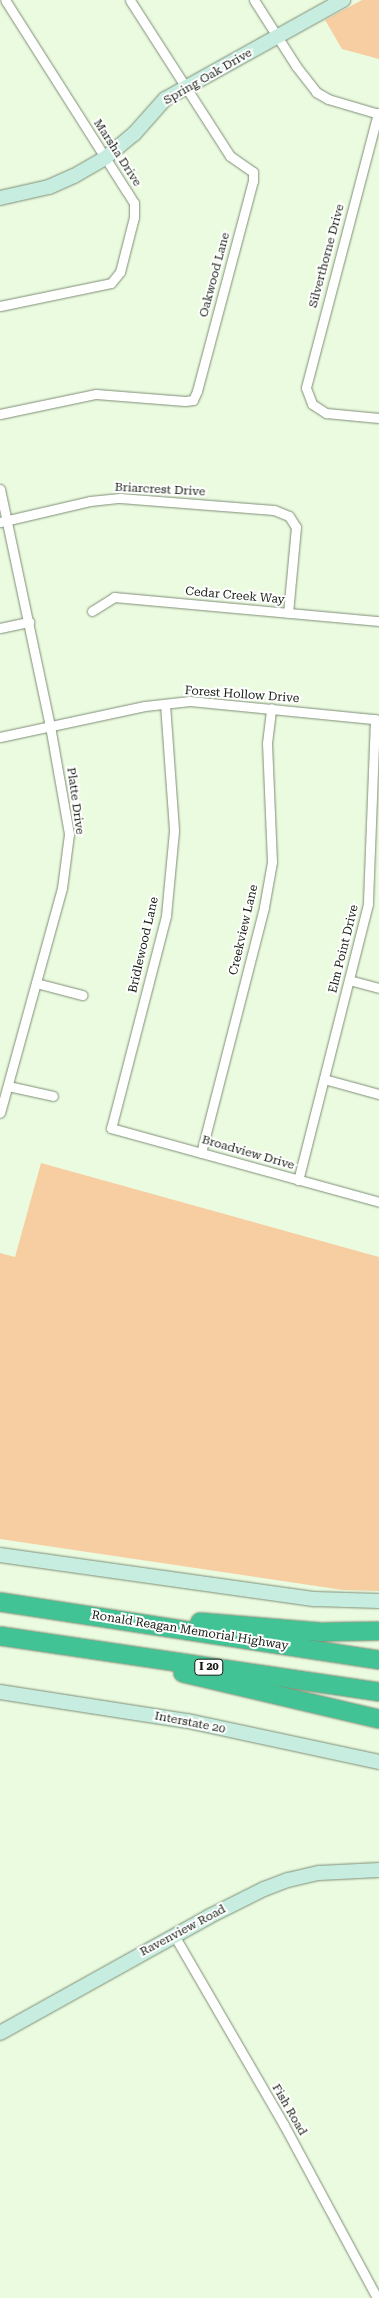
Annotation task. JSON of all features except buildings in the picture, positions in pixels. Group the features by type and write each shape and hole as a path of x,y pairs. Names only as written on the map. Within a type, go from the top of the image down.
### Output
{"highway":[{"name":"Ronald Reagan Memorial Highway","path":"0,1602 379,1660"},
{"path":"76,1613 270,1629 321,1632 379,1631"},
{"name":"I 20","path":"0,1636 379,1692"},
{"path":"39,1642 379,1719"}],"street":[{"name":"Marsha Drive","path":"0,306 111,283 120,272 134,217 134,203 5,0"},
{"name":"Oakwood Lane","path":"0,414 96,394 193,400 254,181 253,172 230,156 130,0"},
{"path":"254,0 316,92 328,99 379,113"},
{"name":"Spring Oak Drive","path":"0,198 48,188 74,176 105,158 134,134 165,99 343,0"},
{"name":"Silverthorne Drive","path":"379,113 307,380 307,397 312,404 326,414 379,418"},
{"name":"Platte Drive","path":"0,489 3,521 29,622 69,834 62,888 0,1113"},
{"name":"Briarcrest Drive","path":"3,521 90,501 120,498 274,510 289,516 296,527 288,613"},
{"name":"Cedar Creek Way","path":"92,612 114,597 379,621"},
{"path":"0,628 29,622"},
{"name":"Forest Hollow Drive","path":"0,736 165,704 190,702 375,718"},
{"name":"Bridlewood Lane","path":"111,1128 166,916 174,831 165,704"},
{"name":"Creekview Lane","path":"201,1153 264,907 272,862 267,743 271,708"},
{"name":"Elm Point Drive","path":"298,1180 368,904 375,718"},
{"path":"349,980 379,988"},
{"path":"36,983 82,995"},
{"path":"324,1079 379,1094"},
{"path":"8,1086 53,1096"},
{"name":"Broadview Drive","path":"111,1128 379,1202"},
{"path":"0,1554 315,1599 379,1601"},
{"name":"Interstate 20","path":"0,1692 188,1721 379,1762"},
{"name":"Ravenview Road","path":"0,2032 175,1937 208,1917 288,1880 318,1874 379,1870"},
{"name":"Fish Road","path":"175,1937 284,2125 377,2298"}],"shaded area":[{"path":"362,0 379,0 379,59 342,49 325,20"},
{"path":"41,1163 379,1257 379,1591 343,1590 0,1539 0,1253 15,1257"}]}
